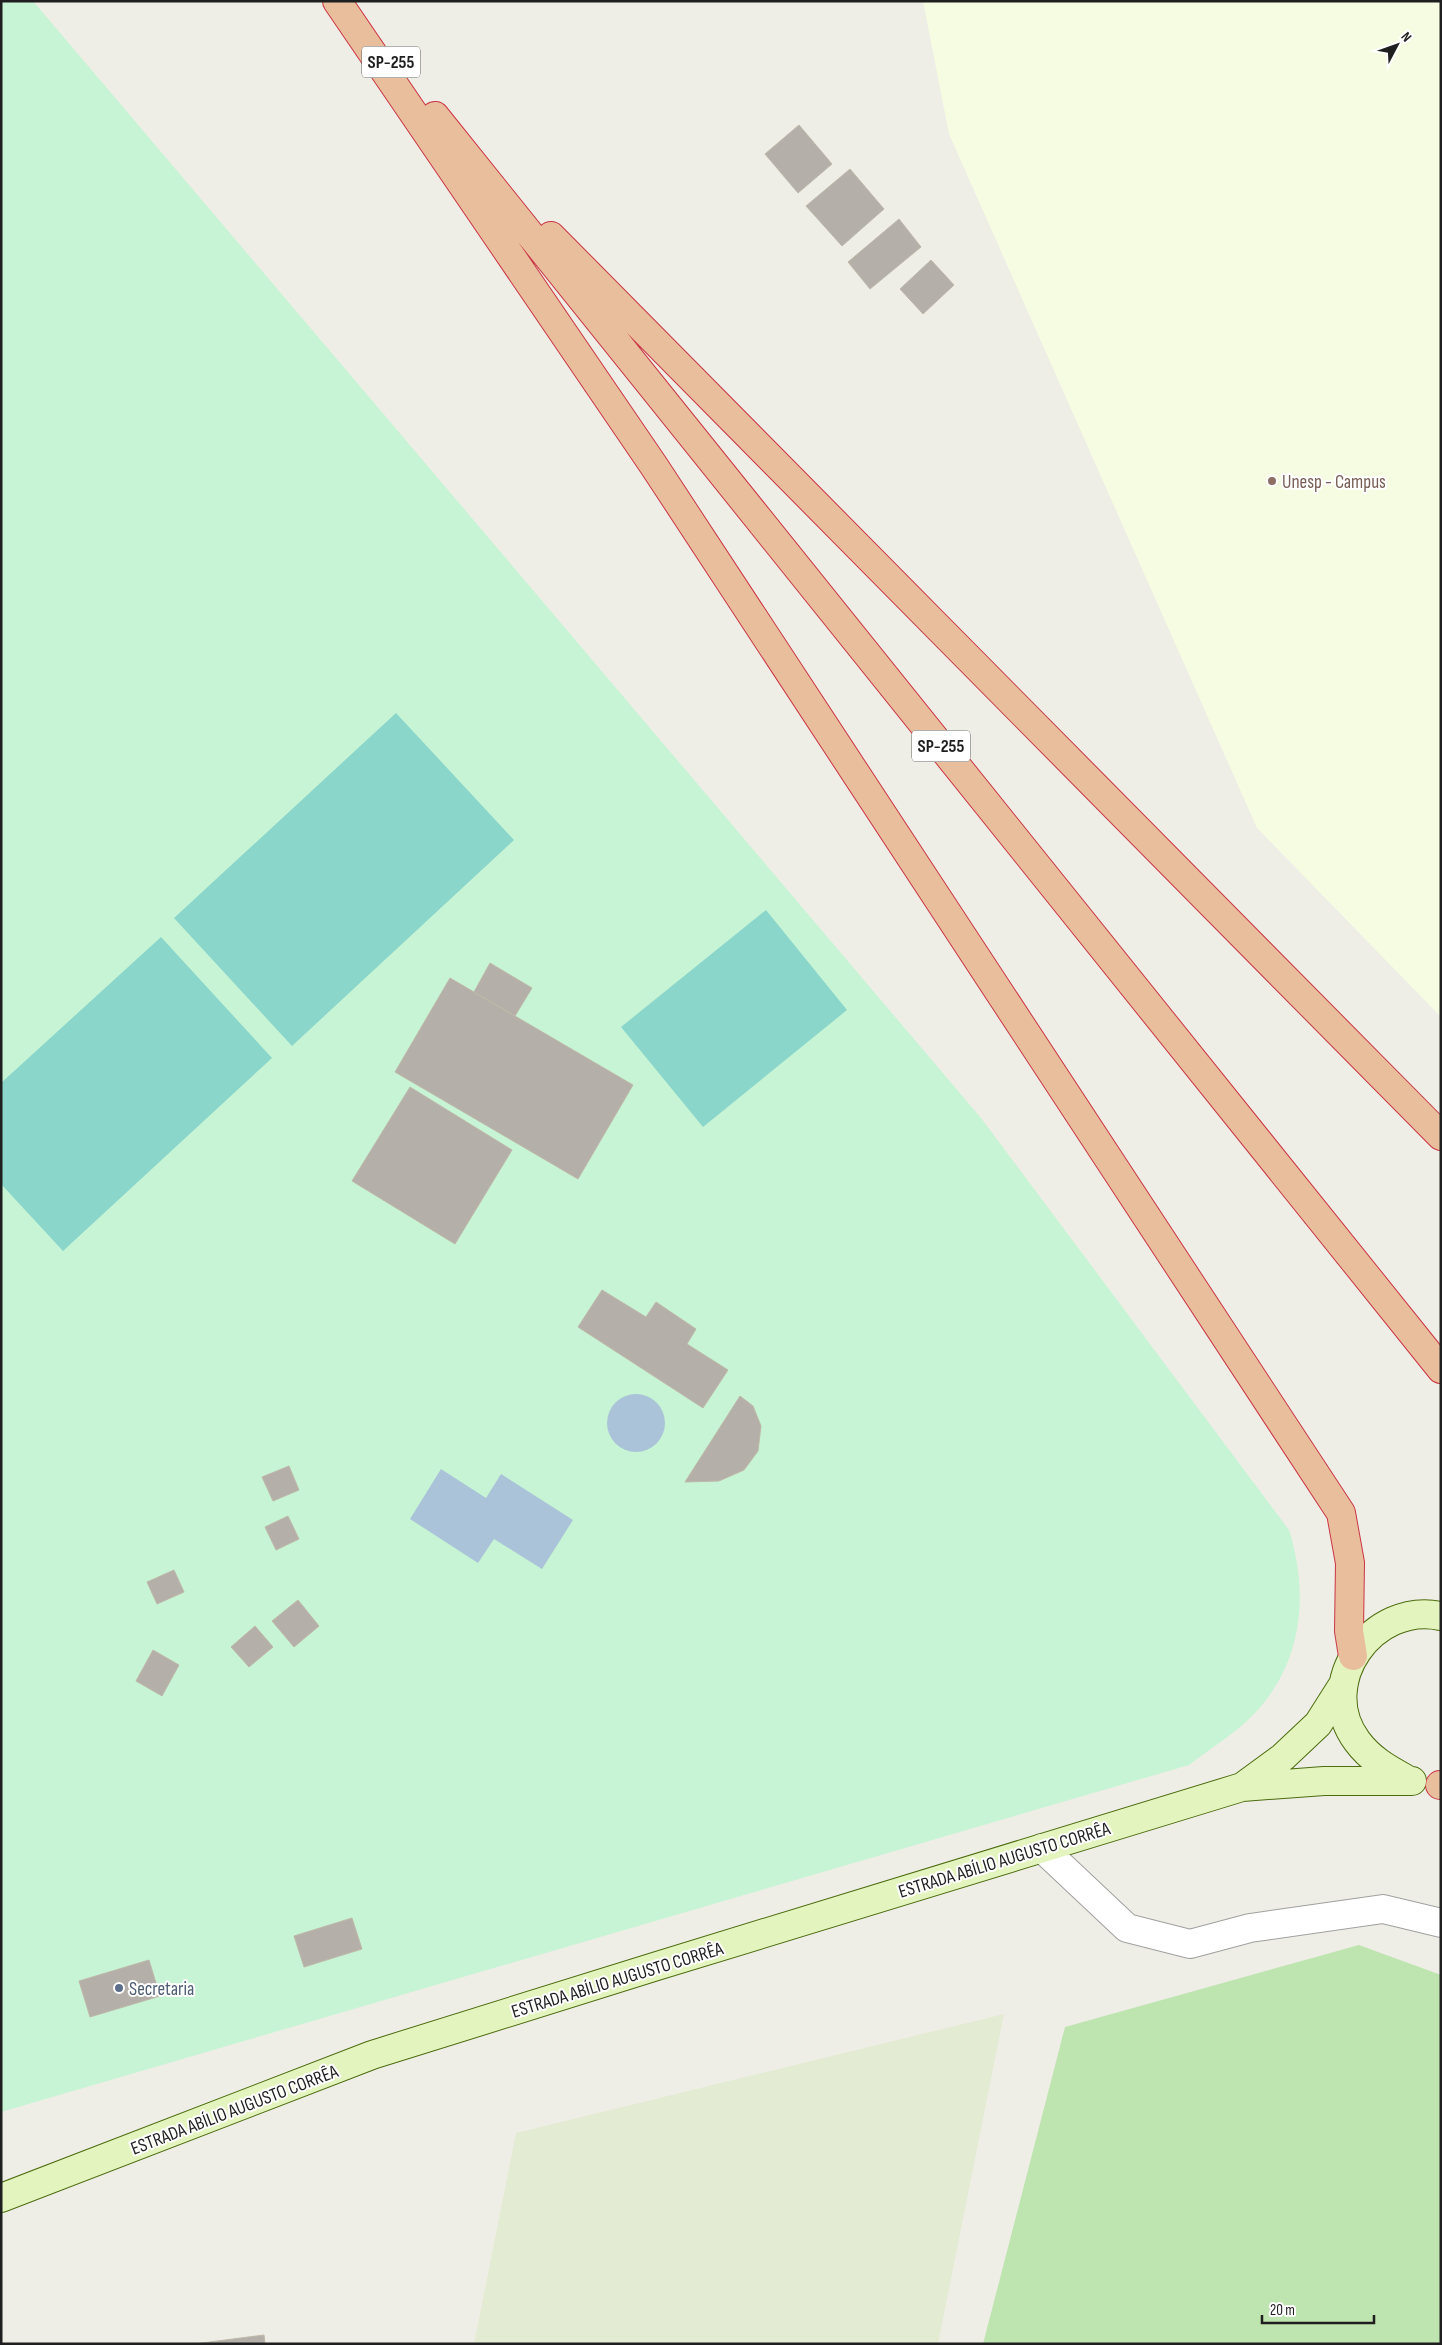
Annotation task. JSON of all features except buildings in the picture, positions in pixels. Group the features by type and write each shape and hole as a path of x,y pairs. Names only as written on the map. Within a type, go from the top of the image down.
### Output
{"highway":[{"path":"337,1 654,466 1341,1513 1350,1562 1349,1631 1353,1656"},
{"name":"SP-255","path":"342,1 1441,1369"},
{"path":"441,124 1441,1136"}],"main road":[{"path":"1412,1781 1374,1761 1355,1740 1344,1713 1344,1683 1353,1656 1371,1633 1396,1618 1424,1612 1441,1616"},
{"name":"ESTRADA ABÍLIO AUGUSTO CORRÊA","path":"1242,1787 1284,1757 1318,1724 1344,1683"},
{"name":"ESTRADA ABÍLIO AUGUSTO CORRÊA","path":"1,2198 372,2055 1242,1787 1324,1781 1412,1781 1440,1785"}],"street":[{"path":"1042,1848 1126,1928 1190,1944 1250,1928 1383,1909 1441,1923"}],"shaded area":[{"path":"1,1 33,1 981,1118 1289,1530 1299,1578 1300,1603 1298,1626 1292,1650 1283,1672 1271,1693 1248,1720 1189,1765 1,2112"},
{"name":"Unesp - Campus","path":"923,1 1441,1 1441,1017 1257,828 949,134"},
{"path":"396,713 514,840 292,1046 174,918"},
{"path":"766,910 847,1010 703,1127 621,1027"},
{"path":"161,937 272,1058 63,1251 1,1184 1,1083"},
{"path":"636,1394 647,1396 660,1407 665,1423 663,1434 652,1447 636,1452 625,1450 612,1439 607,1423 609,1412 620,1399"},
{"path":"441,1469 486,1498 501,1474 573,1520 542,1569 494,1539 478,1563 410,1519"},
{"path":"1004,2014 938,2344 474,2344 516,2133"}],"green space":[{"path":"1359,1945 1441,1975 1441,2344 983,2344 1065,2027"}],"place":[{"name":"Unesp - Campus","path":"1272,481"},
{"name":"Secretaria","path":"119,1988"}]}
